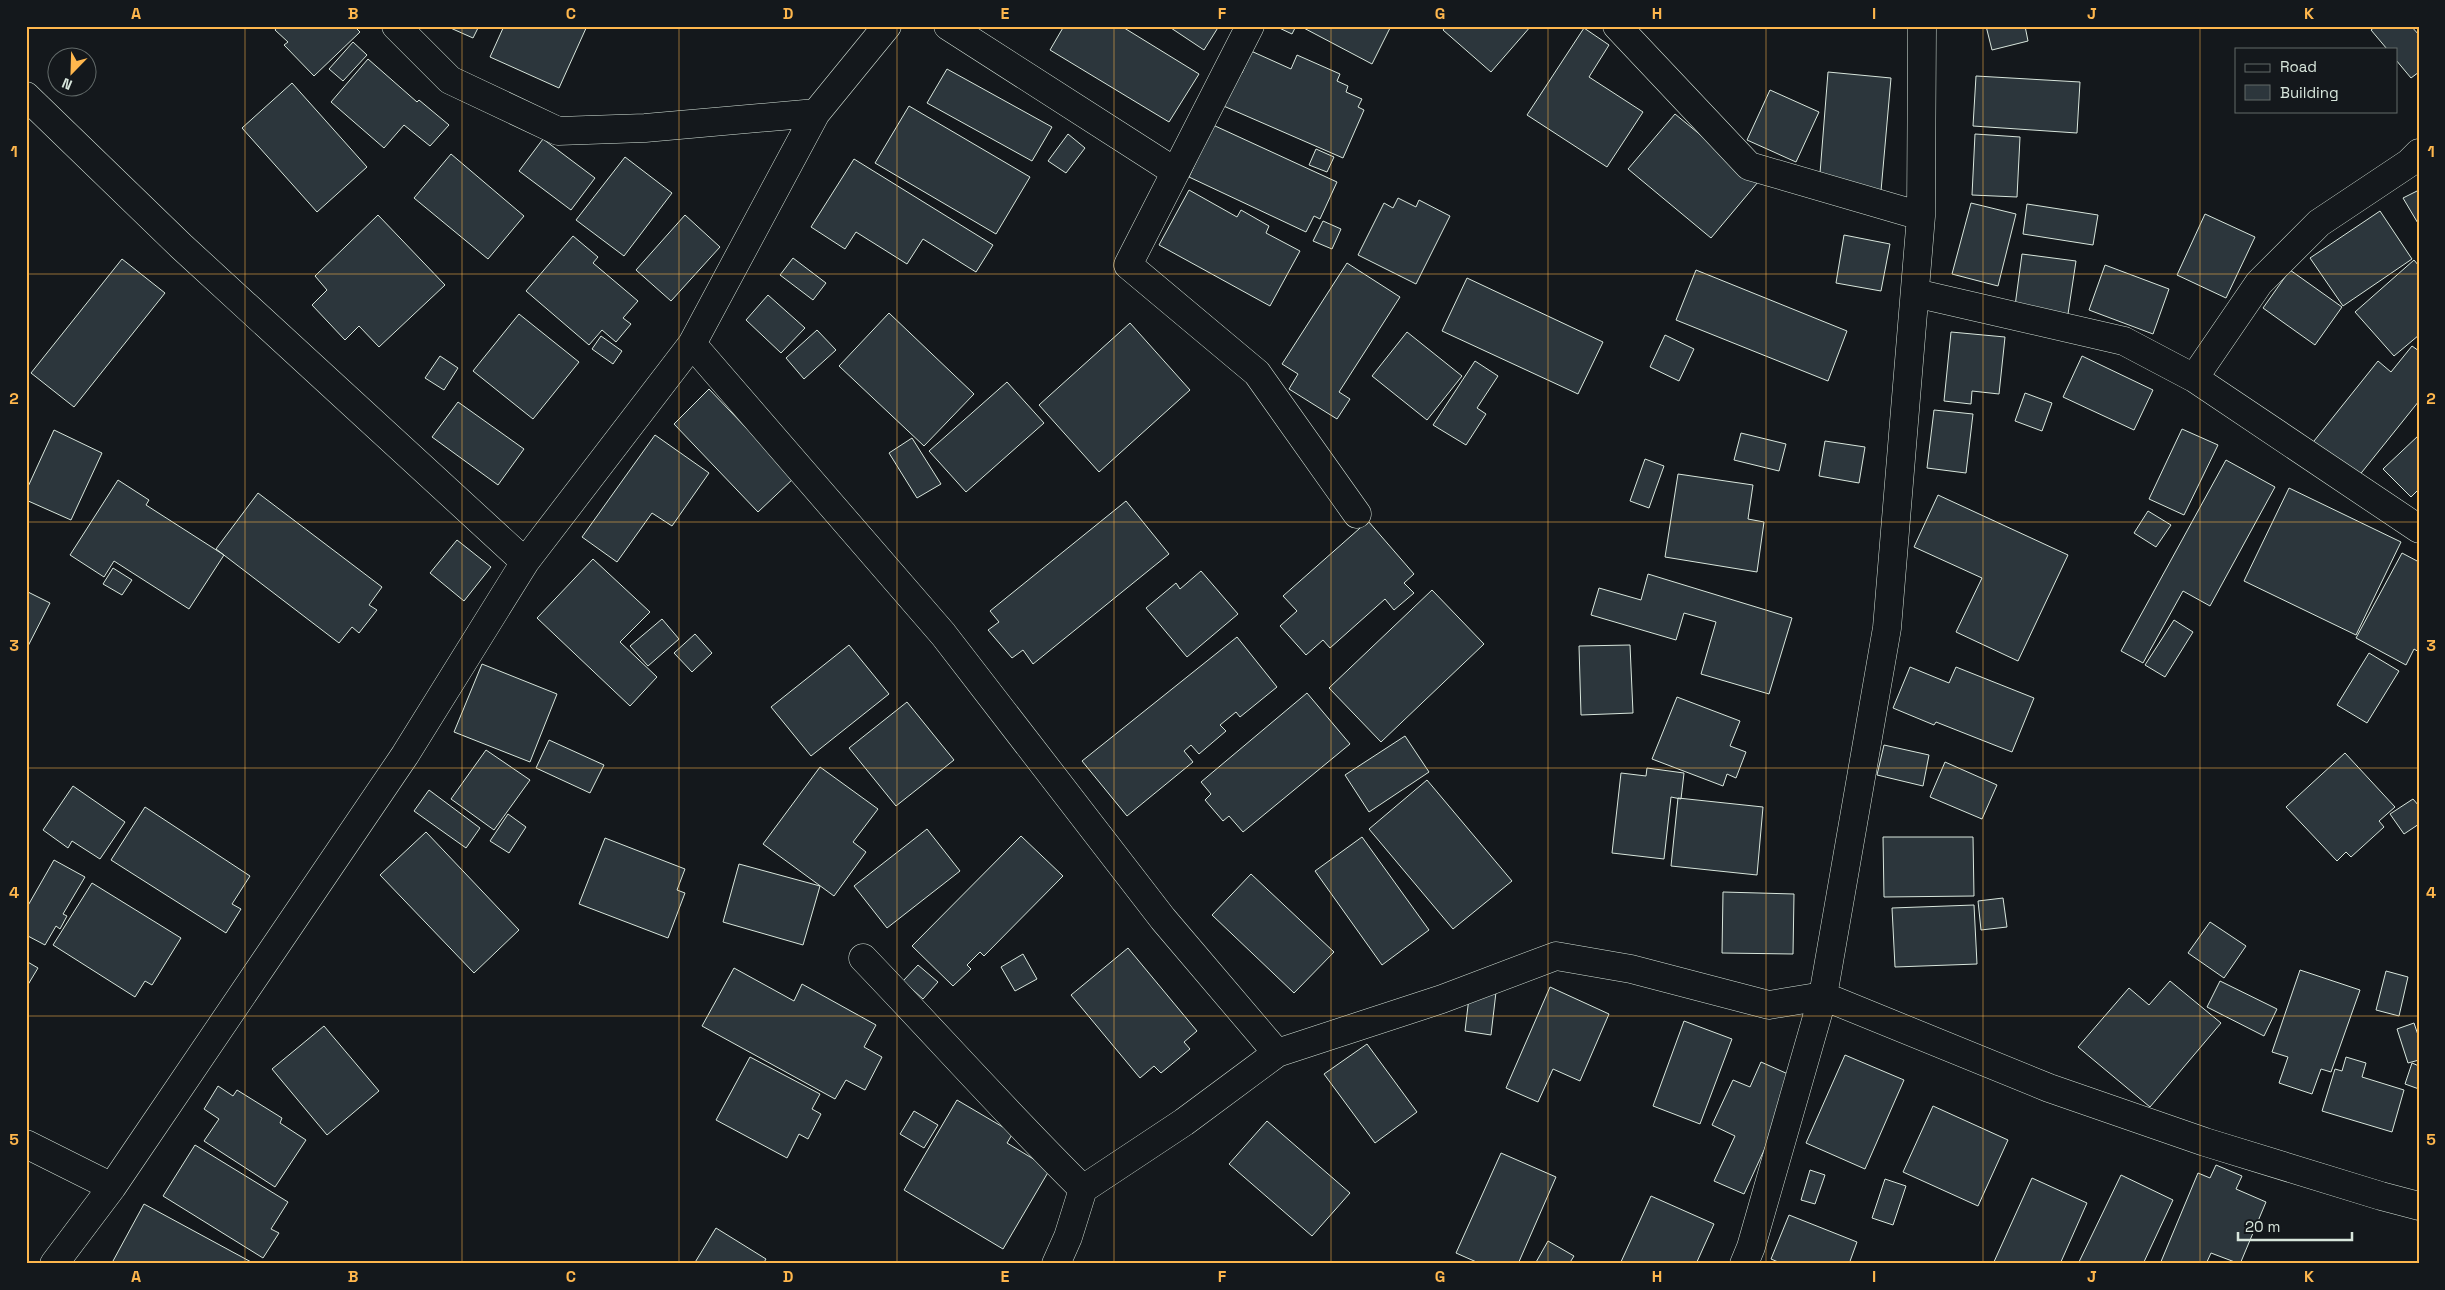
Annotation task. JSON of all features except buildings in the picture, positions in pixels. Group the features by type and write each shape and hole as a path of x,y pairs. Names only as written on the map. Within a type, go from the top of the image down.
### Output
{"street":[{"path":"396,26 450,80 558,131 645,128 816,113"},
{"path":"54,1264 112,1187 404,755 525,562 692,344 816,113 887,26"},
{"path":"948,26 1174,171"},
{"path":"1250,26 1174,171 1128,265 1257,373 1357,514"},
{"path":"1617,26 1749,166 1921,216"},
{"path":"1744,1264 1751,1247 1823,996 1887,628 1921,216 1922,26"},
{"path":"26,96 181,246 525,562"},
{"path":"2194,378 2259,283 2312,230 2409,163 2419,153"},
{"path":"1915,293 2124,341 2194,378 2419,529"},
{"path":"692,344 943,634 1163,919 1277,1053"},
{"path":"1056,1264 1068,1238 1083,1189 1184,1122 1277,1053 1442,999 1556,956 1631,968 1769,1005 1823,996 2049,1088 2205,1142 2419,1206"},
{"path":"863,958 938,1036 1016,1123 1083,1189"},
{"path":"26,1144 112,1187"}]}
